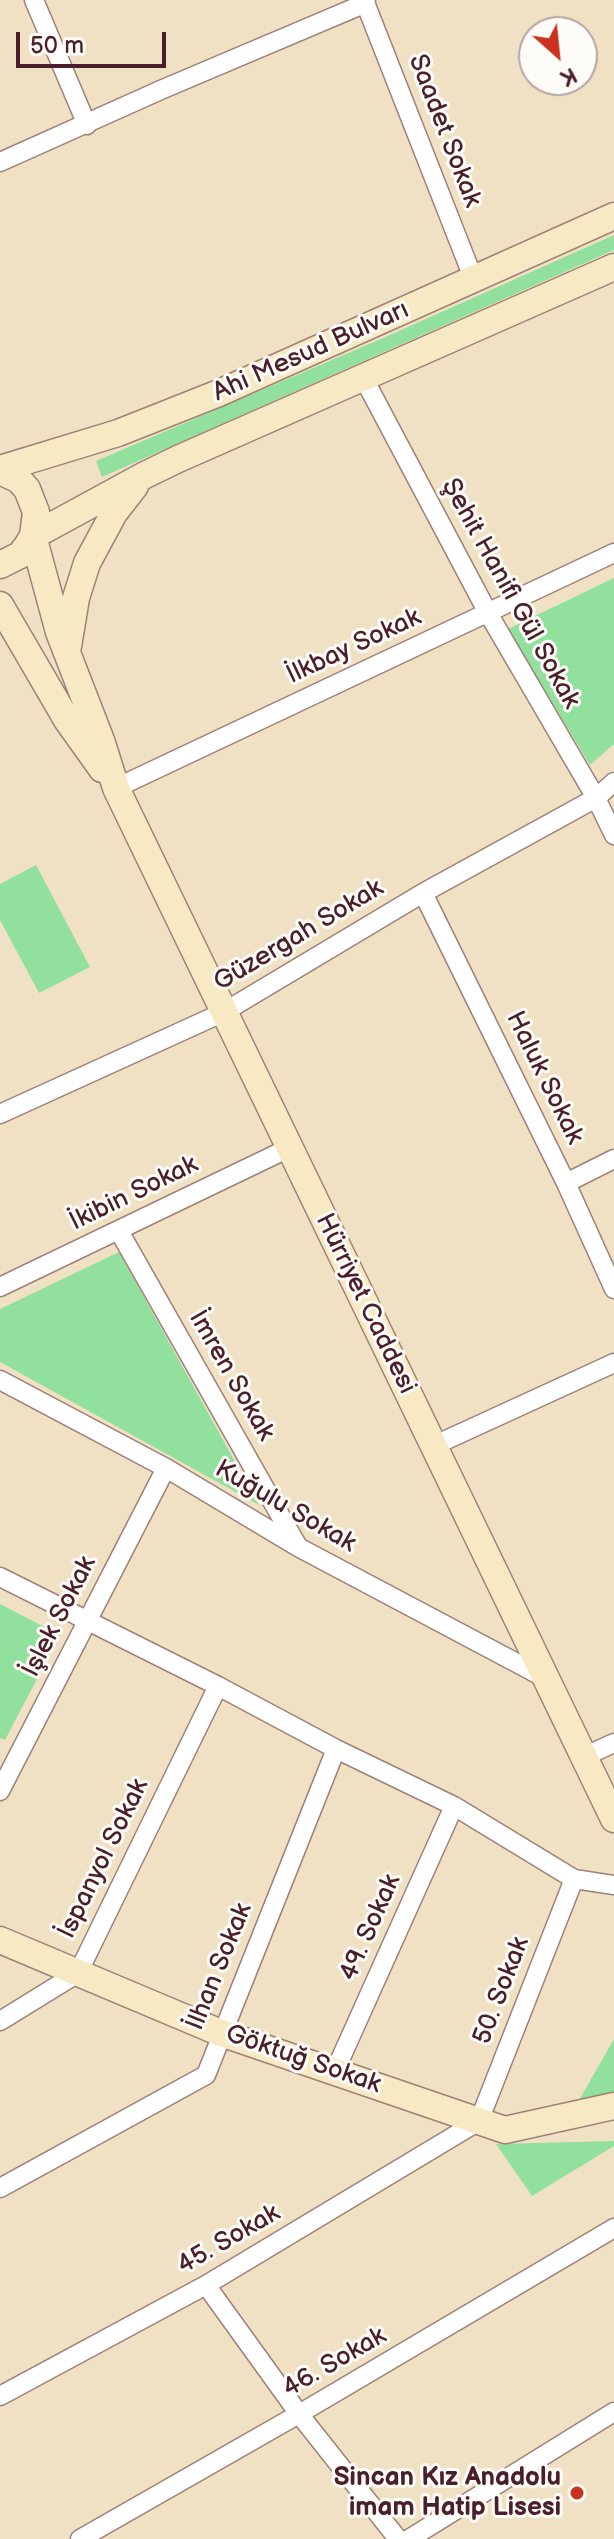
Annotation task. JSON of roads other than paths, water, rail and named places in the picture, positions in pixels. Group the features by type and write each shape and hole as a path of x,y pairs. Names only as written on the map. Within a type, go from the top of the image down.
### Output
{"main road":[{"name":"Ahi Mesud Bulvarı","path":"0,470 166,415 614,216"},
{"name":"Ahi Mesud Bulvarı","path":"0,565 20,555 33,536 145,475 614,267"},
{"name":"Ahi Mesud Bulvarı","path":"0,470 19,480 33,500 36,512 33,536"},
{"path":"67,653 73,609 87,563 114,513 145,475"},
{"path":"33,536 67,653 116,788"},
{"path":"0,605 67,720 116,788"},
{"path":"0,638 34,662"},
{"name":"Hürriyet Caddesi","path":"116,788 614,1819"},
{"name":"Göktuğ Sokak","path":"0,1940 221,2033 505,2130 614,2106"}],"street":[{"path":"34,0 87,125"},
{"path":"0,162 365,2"},
{"name":"Saadet Sokak","path":"365,2 474,280"},
{"name":"Şehit Hanifi Gül Sokak","path":"363,377 488,613 596,798 614,835"},
{"name":"İlkbay Sokak","path":"116,788 614,553"},
{"name":"Güzergah Sokak","path":"0,1114 224,1012 423,893 596,798 614,782"},
{"name":"Haluk Sokak","path":"423,893 566,1183 614,1289"},
{"name":"İkibin Sokak","path":"0,1287 289,1148"},
{"path":"566,1183 614,1159"},
{"name":"İmren Sokak","path":"119,1231 298,1547"},
{"path":"433,1446 614,1363"},
{"name":"Kuğulu Sokak","path":"0,1380 166,1468 298,1547 545,1678"},
{"name":"İşlek Sokak","path":"0,1791 7,1762 87,1621 166,1468"},
{"path":"0,1577 454,1806 574,1879 614,1885"},
{"name":"İspanyol Sokak","path":"0,2021 78,1973 218,1686"},
{"path":"583,1757 614,1743"},
{"name":"İlhan Sokak","path":"0,2188 206,2075 336,1749"},
{"name":"49. Sokak","path":"335,2071 454,1806"},
{"name":"50. Sokak","path":"479,2121 574,1879"},
{"name":"45. Sokak","path":"0,2396 206,2285 479,2121"},
{"name":"46. Sokak","path":"80,2539 614,2228"},
{"path":"206,2285 299,2414 398,2539"},
{"path":"409,2539 614,2412"}],"place":[{"name":"Sincan Kız Anadolu imam Hatip Lisesi","path":"577,2493"}]}
